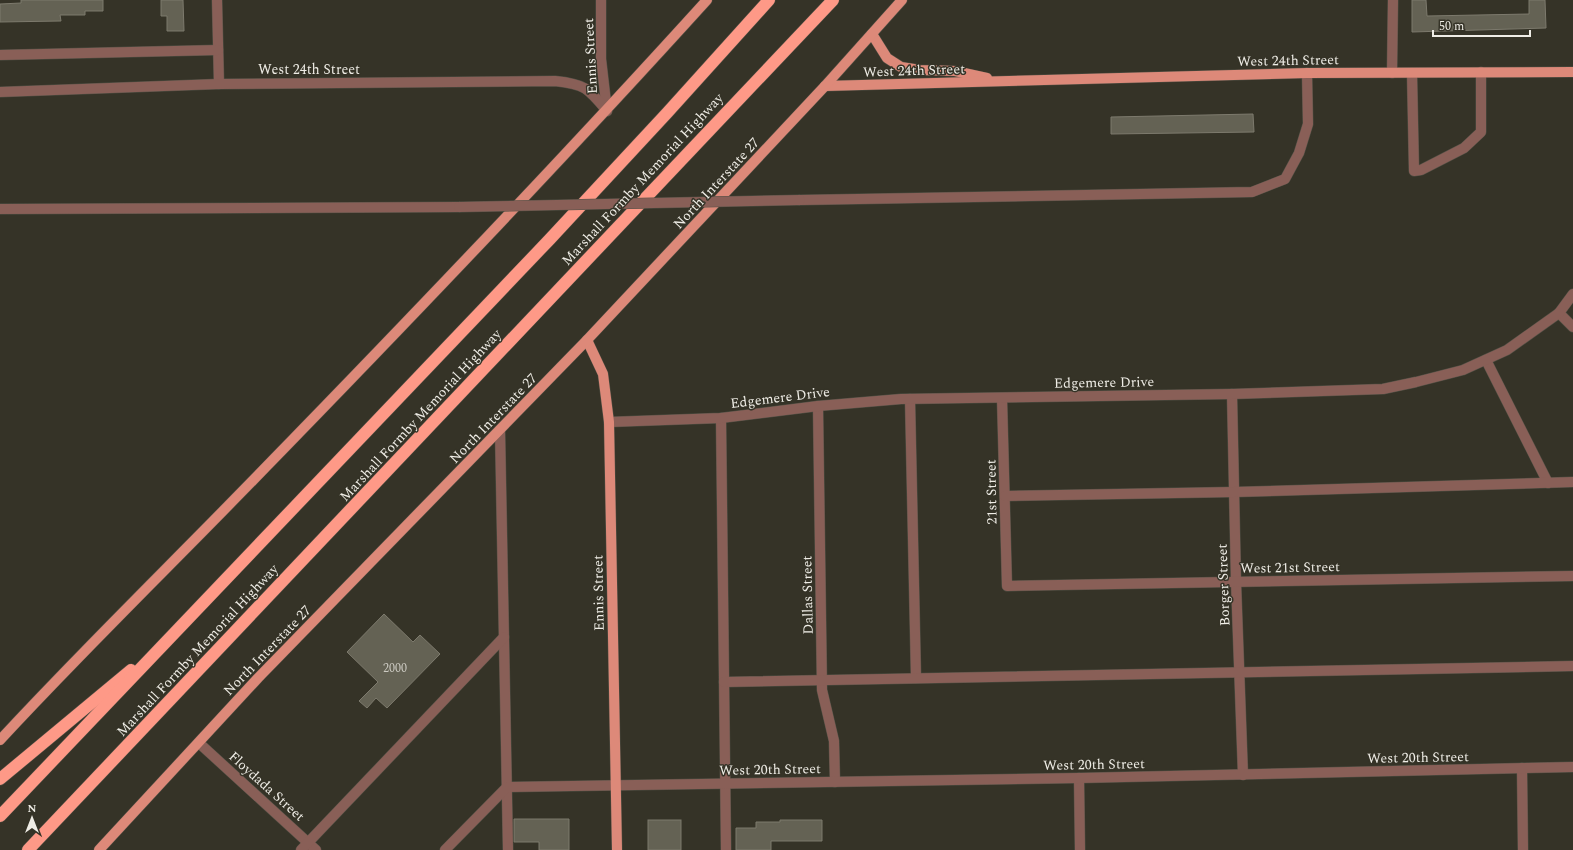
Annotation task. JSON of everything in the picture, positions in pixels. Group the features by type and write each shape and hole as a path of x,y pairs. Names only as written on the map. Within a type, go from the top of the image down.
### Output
{"highway":[{"name":"Marshall Formby Memorial Highway","path":"0,816 544,245 662,119 769,0"},
{"name":"Marshall Formby Memorial Highway","path":"28,850 833,0"},
{"path":"0,779 169,639"}],"main road":[{"path":"0,740 267,467 608,111 707,0"},
{"name":"North Interstate 27","path":"101,849 258,678 587,340 825,86 902,0"},
{"name":"West 24th Street","path":"872,34 887,58 901,67 916,70 955,71 1003,81"},
{"name":"West 24th Street","path":"825,86 1307,73 1573,72"},
{"name":"Ennis Street","path":"587,340 603,374 609,422 617,850"}],"street":[{"path":"217,0 219,84"},
{"name":"Ennis Street","path":"601,0 601,59 608,111"},
{"path":"1392,73 1393,0"},
{"path":"0,55 218,50"},
{"path":"1412,73 1414,171 1421,170 1464,148 1482,132 1481,72"},
{"path":"0,209 459,207 1252,192 1284,179 1300,153 1308,124 1307,73"},
{"name":"West 24th Street","path":"0,92 219,84 555,81 575,83 591,91 608,111"},
{"name":"Edgemere Drive","path":"609,422 720,418 818,406 910,399 1232,394 1383,388 1416,382 1463,370 1507,350 1560,313 1573,294"},
{"path":"1560,313 1573,327"},
{"path":"1486,360 1548,483"},
{"name":"Borger Street","path":"1232,394 1236,582 1243,775"},
{"name":"21st Street","path":"1002,398 1007,586"},
{"path":"910,399 916,678"},
{"name":"Dallas Street","path":"818,406 822,690 834,741 835,782"},
{"path":"720,418 726,850"},
{"path":"500,430 508,850"},
{"path":"1005,496 1234,492 1573,482"},
{"name":"West 21st Street","path":"1007,586 1573,576"},
{"path":"308,848 504,637"},
{"path":"724,682 1573,666"},
{"name":"Floydada Street","path":"199,743 308,848"},
{"name":"West 20th Street","path":"507,787 1243,775 1573,767"},
{"path":"1522,768 1523,850"},
{"path":"1079,778 1080,850"},
{"path":"445,850 507,787"}],"building":[{"path":"21,0 103,0 103,11 85,11 85,15 60,15 61,21 0,22 0,4 21,3"},
{"path":"161,0 183,0 184,31 167,31 167,16 161,16"},
{"path":"1412,0 1426,0 1427,16 1529,14 1529,0 1545,0 1546,28 1412,32"},
{"path":"1253,114 1254,132 1111,134 1111,117"},
{"path":"384,614 413,642 420,635 440,654 387,708 376,698 367,708 359,701 378,682 347,652"},
{"path":"514,819 569,819 569,850 539,850 539,842 514,842"},
{"path":"648,820 681,820 681,850 648,850"},
{"path":"780,820 822,820 822,841 771,841 771,850 736,850 736,828 756,828 756,822 780,822"}]}
